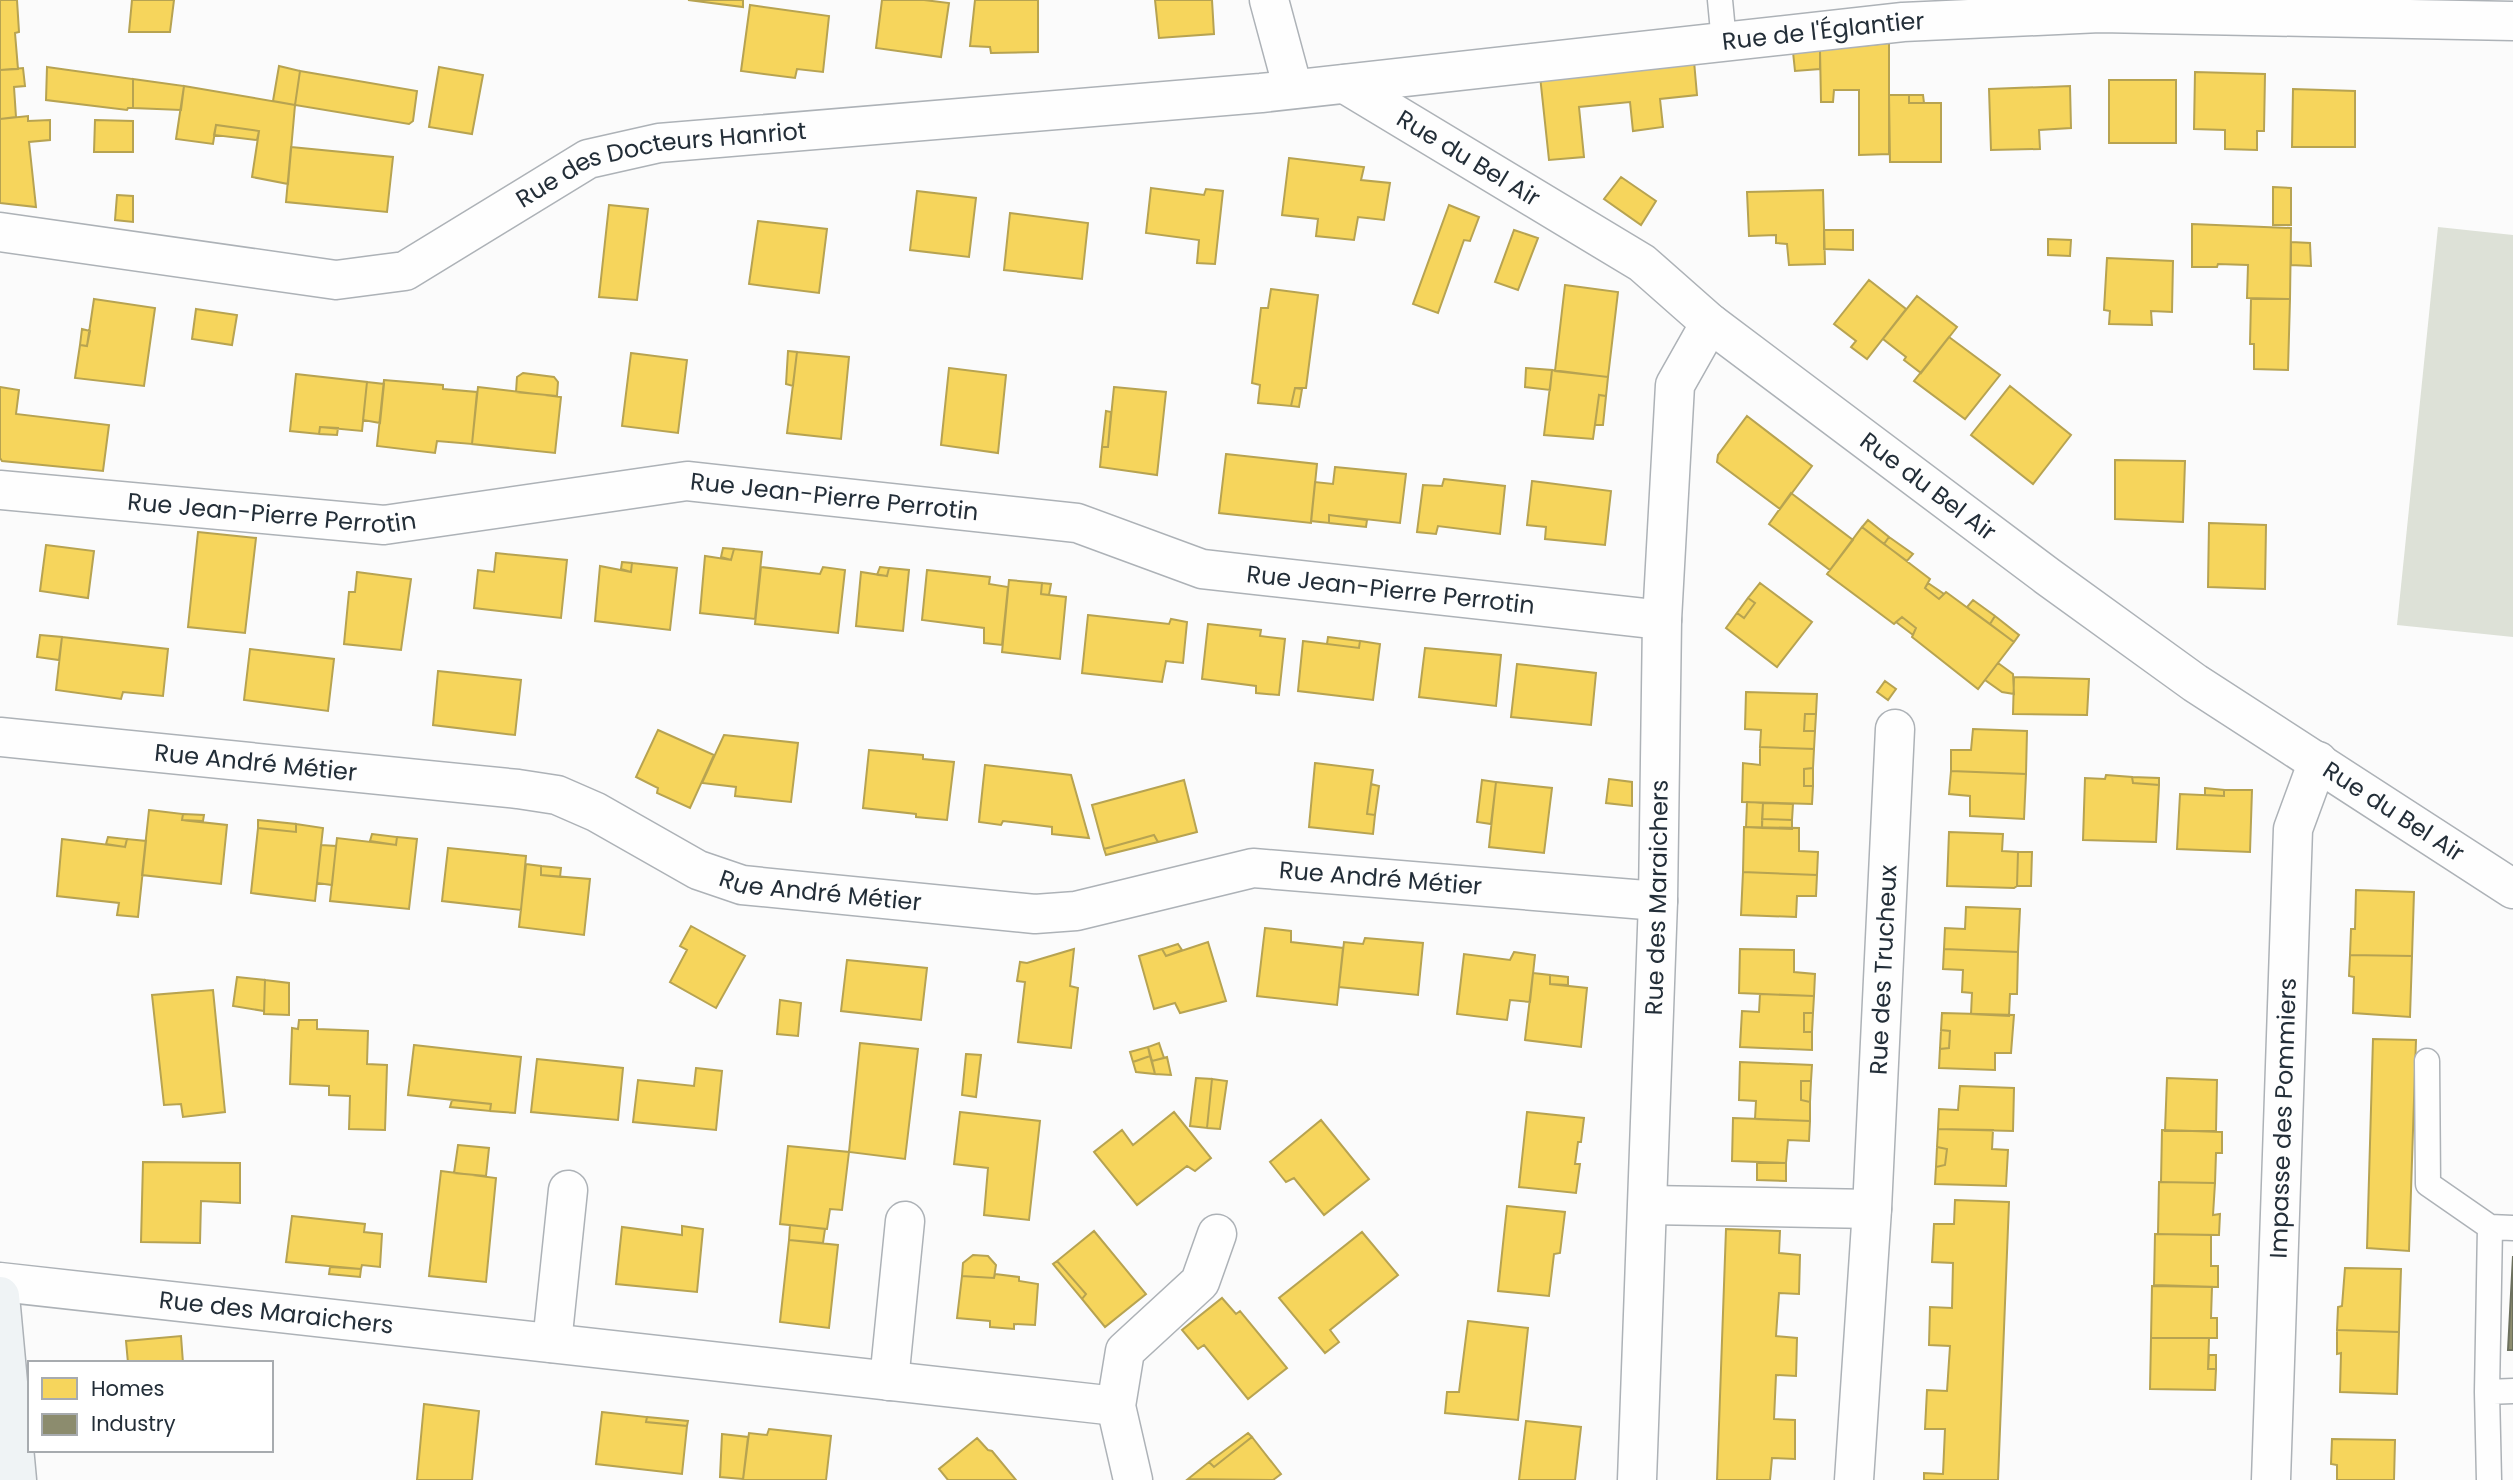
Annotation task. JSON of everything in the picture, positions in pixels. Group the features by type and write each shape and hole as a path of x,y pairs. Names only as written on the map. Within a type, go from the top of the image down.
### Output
{"street":[{"path":"1269,0 1293,89"},
{"name":"Rue de l'Églantier","path":"1345,84 1903,22 2100,13 2513,21"},
{"name":"Rue des Docteurs Hanriot","path":"0,232 336,281 405,271 588,159 659,144 1345,84"},
{"name":"Rue du Bel Air","path":"1345,84 1642,263 1710,323 2195,683 2513,889"},
{"name":"Rue des Maraichers","path":"1637,1480 1658,901 1662,620 1675,384 1710,323"},
{"name":"Rue Jean-Pierre Perrotin","path":"0,490 384,525 687,481 1077,523 1202,569 1662,620"},
{"name":"Rue des Trucheux","path":"1854,1480 1872,1209 1895,729"},
{"name":"Rue André Métier","path":"0,737 557,795 596,812 698,870 742,884 1008,912 1035,914 1076,911 1253,868 1658,901"},
{"name":"Impasse des Pommiers","path":"2271,1480 2293,829 2318,761"},
{"path":"552,1343 568,1190"},
{"path":"1648,1205 1872,1209"},
{"path":"889,1381 905,1221"},
{"path":"1133,1480 1116,1406 1125,1351 1200,1282 1217,1234"},
{"name":"Rue des Maraichers","path":"0,1282 1116,1406"},
{"path":"0,1296 17,1480"}],"lane":[{"path":"1720,0 1724,42"},
{"path":"2427,1061 2428,1184 2502,1228 2487,1391 2489,1480"},
{"path":"2487,1391 2513,1391"}],"shaded area":[{"path":"2438,227 2513,235 2513,637 2397,625"}],"building: Homes":[{"path":"0,0 17,0 19,32 15,33 18,69 0,70"},
{"path":"132,0 174,0 170,32 129,32"},
{"path":"688,0 743,0 743,7"},
{"path":"882,0 949,3 941,57 876,48"},
{"path":"975,0 1038,0 1038,52 991,53 990,47 970,46"},
{"path":"1155,0 1212,0 1214,34 1159,38"},
{"path":"750,5 829,16 823,72 797,69 795,78 741,71"},
{"path":"1889,43 1889,154 1859,155 1859,90 1834,90 1833,102 1821,102 1820,50"},
{"path":"1820,50 1820,69 1795,71 1793,52"},
{"path":"1694,61 1697,95 1660,99 1663,127 1633,131 1630,102 1579,107 1584,157 1549,160 1540,76"},
{"path":"279,66 300,71 295,105 273,101"},
{"path":"47,67 133,79 133,108 127,110 46,100"},
{"path":"439,67 483,75 472,134 429,127"},
{"path":"23,68 25,86 14,87 16,117 0,119 0,70"},
{"path":"300,71 417,91 413,121 409,124 295,105"},
{"path":"2195,72 2265,74 2264,131 2257,131 2257,150 2225,149 2225,130 2194,129"},
{"path":"133,79 184,86 181,110 133,108"},
{"path":"2109,80 2176,80 2176,143 2109,143"},
{"path":"184,86 295,105 288,184 252,177 259,131 216,125 213,144 176,139"},
{"path":"2070,86 2071,128 2039,130 2040,149 1991,150 1989,89"},
{"path":"2293,89 2355,91 2355,147 2292,147"},
{"path":"1889,95 1909,95 1909,103 1941,103 1941,162 1890,162"},
{"path":"1909,95 1923,95 1924,103 1909,103"},
{"path":"28,116 28,121 50,120 50,140 29,142 36,207 0,203 0,119"},
{"path":"95,120 133,121 133,152 94,152"},
{"path":"216,125 259,131 257,140 214,135"},
{"path":"291,147 393,157 387,212 286,202"},
{"path":"1289,158 1364,167 1361,180 1390,183 1384,220 1358,217 1354,240 1316,236 1318,219 1282,215"},
{"path":"1621,177 1656,201 1641,225 1604,199"},
{"path":"2273,187 2291,188 2291,225 2273,225"},
{"path":"1151,188 1204,195 1206,189 1223,191 1215,264 1197,263 1199,240 1146,233"},
{"path":"1823,190 1825,264 1789,265 1787,244 1776,243 1776,235 1749,236 1747,192"},
{"path":"917,191 976,198 969,257 910,250"},
{"path":"117,195 133,196 133,222 115,220"},
{"path":"609,205 648,209 637,300 599,297"},
{"path":"1449,205 1479,217 1470,241 1464,240 1438,313 1413,304"},
{"path":"1010,213 1088,223 1082,279 1004,270"},
{"path":"758,221 827,229 819,293 749,284"},
{"path":"2192,224 2291,228 2290,299 2247,298 2248,265 2192,267"},
{"path":"1514,230 1538,238 1518,290 1495,282"},
{"path":"1824,230 1853,230 1853,250 1824,249"},
{"path":"2048,239 2071,240 2070,256 2048,255"},
{"path":"2291,242 2310,243 2311,266 2291,265"},
{"path":"2107,258 2173,261 2172,312 2151,311 2152,325 2109,324 2110,311 2104,310"},
{"path":"1869,280 1906,309 1867,359 1851,347 1856,341 1834,324"},
{"path":"1565,285 1618,292 1608,377 1555,371"},
{"path":"1271,289 1318,295 1306,388 1295,388 1291,406 1258,403 1260,385 1252,383 1261,308 1268,308"},
{"path":"1917,296 1957,327 1921,373 1883,339"},
{"path":"94,299 155,308 144,386 75,378 80,345 87,346"},
{"path":"2251,299 2290,299 2288,370 2254,369 2254,344 2250,344"},
{"path":"196,309 237,315 232,345 192,339"},
{"path":"82,329 90,331 87,346 80,345"},
{"path":"1949,337 2000,375 1965,419 1914,381"},
{"path":"788,351 797,352 793,386 786,384"},
{"path":"797,352 849,357 841,439 787,433"},
{"path":"631,353 687,360 678,433 622,426"},
{"path":"949,368 1006,375 998,453 941,445"},
{"path":"1526,368 1552,370 1550,390 1525,387"},
{"path":"1552,370 1608,377 1606,396 1599,395 1593,439 1544,435"},
{"path":"523,373 554,377 558,382 557,396 516,392 517,377"},
{"path":"296,374 367,382 362,431 320,427 319,434 290,431"},
{"path":"384,380 443,385 443,389 477,392 472,444 437,441 435,453 377,446"},
{"path":"367,382 384,384 380,423 363,420"},
{"path":"2010,386 2071,435 2033,484 1971,435"},
{"path":"0,387 19,390 16,414 109,425 103,471 2,461"},
{"path":"478,387 561,397 555,453 472,444"},
{"path":"1114,387 1166,392 1157,475 1100,467 1102,447 1108,447"},
{"path":"1295,388 1302,389 1299,407 1291,406"},
{"path":"1599,395 1606,396 1603,425 1595,425"},
{"path":"1106,411 1111,412 1108,447 1102,447"},
{"path":"1747,416 1812,466 1780,509 1717,462 1718,455"},
{"path":"320,427 338,428 337,435 319,434"},
{"path":"1226,454 1317,464 1311,523 1219,513"},
{"path":"2115,460 2185,461 2183,522 2115,519"},
{"path":"1335,467 1406,474 1400,523 1329,515 1329,523 1311,521 1315,482 1333,484"},
{"path":"1444,479 1505,486 1500,534 1438,526 1436,534 1417,532 1423,485 1442,486"},
{"path":"1532,481 1611,491 1605,545 1545,539 1546,527 1527,525"},
{"path":"1791,493 1853,540 1830,570 1769,524"},
{"path":"1329,515 1367,520 1366,527 1329,523"},
{"path":"1868,520 1889,537 1884,544 1862,527"},
{"path":"2209,523 2266,525 2265,589 2208,587"},
{"path":"1862,527 1930,579 1925,588 1939,599 1946,592 2014,642 1978,689 1912,637 1916,628 1902,617 1894,624 1827,574"},
{"path":"198,532 256,538 245,633 188,627"},
{"path":"1889,537 1913,554 1907,561 1884,544"},
{"path":"46,545 94,551 88,598 40,591"},
{"path":"723,548 734,549 731,560 721,557"},
{"path":"734,549 762,552 755,619 700,613 705,556 731,560"},
{"path":"496,553 567,560 561,618 474,608 478,570 494,572"},
{"path":"622,562 632,563 631,572 621,569"},
{"path":"632,563 677,568 670,630 595,621 600,566 631,572"},
{"path":"761,567 820,574 823,567 845,570 838,633 755,624"},
{"path":"880,567 889,568 887,576 877,575"},
{"path":"889,568 909,570 903,631 856,626 861,572 887,576"},
{"path":"927,570 990,577 989,584 1008,587 1002,645 984,643 984,628 922,620"},
{"path":"357,572 411,579 401,650 344,644 349,592 355,592"},
{"path":"1009,580 1042,583 1041,594 1066,597 1060,659 1002,652"},
{"path":"1042,583 1051,584 1049,595 1041,594"},
{"path":"1760,583 1812,622 1777,667 1726,628 1737,613 1744,618 1755,603 1748,598"},
{"path":"1928,583 1944,594 1939,599 1925,588"},
{"path":"1748,598 1755,603 1744,618 1737,613"},
{"path":"1973,600 1995,616 1990,624 1967,607"},
{"path":"1088,615 1169,624 1171,619 1187,622 1183,663 1166,661 1162,682 1082,673"},
{"path":"1995,616 2019,635 2014,642 1990,624"},
{"path":"1902,617 1916,628 1913,635 1896,622"},
{"path":"1208,624 1261,630 1260,636 1285,639 1279,695 1256,693 1256,686 1202,679"},
{"path":"40,635 62,637 59,660 37,657"},
{"path":"62,637 168,649 163,696 123,692 121,699 56,690"},
{"path":"1328,637 1360,641 1359,648 1327,644"},
{"path":"1303,641 1359,648 1360,641 1380,644 1373,700 1298,691"},
{"path":"1425,648 1501,655 1496,706 1419,697"},
{"path":"250,649 334,659 328,711 244,700"},
{"path":"1998,663 2013,674 2014,694 2002,692 1985,680"},
{"path":"1517,664 1596,673 1591,725 1511,717"},
{"path":"438,671 521,680 515,735 433,725"},
{"path":"2014,677 2089,679 2087,715 2013,714"},
{"path":"1885,681 1896,689 1888,700 1877,692"},
{"path":"1746,692 1817,694 1816,714 1805,714 1804,731 1815,731 1814,749 1760,747 1761,730 1745,729"},
{"path":"1805,714 1816,714 1815,731 1804,731"},
{"path":"1973,729 2027,731 2026,774 1951,771 1951,750 1971,750"},
{"path":"658,730 714,755 690,808 657,793 658,788 636,777"},
{"path":"724,735 798,743 791,802 735,796 736,787 702,783"},
{"path":"1760,747 1814,749 1813,768 1804,769 1804,786 1813,786 1812,804 1742,802 1743,763 1760,765"},
{"path":"869,750 923,755 923,759 954,762 947,820 863,808"},
{"path":"1315,763 1373,770 1367,814 1375,815 1373,834 1309,827"},
{"path":"985,765 1071,775 1089,838 1052,834 1052,827 1003,821 1001,825 979,822"},
{"path":"1813,768 1813,786 1804,786 1804,769"},
{"path":"1951,771 2026,774 2024,819 1970,816 1970,796 1949,794"},
{"path":"2106,775 2132,777 2133,783 2159,785 2156,842 2083,840 2085,778 2105,779"},
{"path":"2132,777 2159,778 2159,785 2133,783"},
{"path":"1609,779 1632,782 1632,806 1606,803"},
{"path":"1184,780 1197,832 1158,842 1154,835 1104,849 1092,805"},
{"path":"1482,780 1496,782 1491,824 1477,822"},
{"path":"1496,782 1552,788 1544,853 1489,847"},
{"path":"1371,784 1379,786 1375,815 1367,814"},
{"path":"2205,788 2224,790 2224,796 2205,795"},
{"path":"2224,790 2252,790 2250,852 2177,849 2180,794 2224,796"},
{"path":"1747,802 1763,803 1762,828 1746,827"},
{"path":"1763,803 1793,804 1792,820 1762,819"},
{"path":"149,810 183,814 182,820 227,825 221,884 142,875"},
{"path":"183,814 204,815 203,821 182,820"},
{"path":"1762,819 1792,820 1792,829 1762,828"},
{"path":"258,820 296,824 296,832 258,828"},
{"path":"296,824 323,828 315,901 251,893 258,828 296,832"},
{"path":"1744,827 1799,828 1799,851 1818,852 1817,875 1743,872"},
{"path":"1949,832 2003,834 2002,851 2018,852 2017,886 1947,886"},
{"path":"372,834 397,837 396,845 370,841"},
{"path":"1154,835 1158,842 1106,855 1104,849"},
{"path":"108,837 127,839 125,847 106,844"},
{"path":"397,837 417,839 409,909 330,901 337,838 396,845"},
{"path":"62,839 125,847 127,839 146,841 138,917 117,915 119,903 57,896"},
{"path":"321,845 336,846 332,885 317,883"},
{"path":"448,848 526,856 521,910 442,901"},
{"path":"2018,852 2032,852 2031,886 2017,886"},
{"path":"526,864 541,866 541,875 590,879 584,935 519,927"},
{"path":"541,866 561,868 560,877 541,875"},
{"path":"1743,872 1817,875 1816,896 1797,896 1796,917 1741,915"},
{"path":"2356,890 2414,892 2412,956 2350,955 2351,929 2355,929"},
{"path":"1966,907 2020,909 2018,952 1944,949 1945,928 1965,929"},
{"path":"691,926 745,956 716,1008 670,982 687,950 680,946"},
{"path":"1265,928 1291,931 1291,942 1343,948 1337,1005 1257,996"},
{"path":"1365,938 1423,943 1418,995 1339,987 1344,942 1363,944"},
{"path":"1208,942 1226,1001 1180,1013 1175,1003 1154,1009 1139,956 1162,949 1166,956"},
{"path":"1178,944 1182,950 1166,956 1162,949"},
{"path":"1074,949 1070,986 1078,988 1071,1048 1018,1042 1025,982 1017,981 1020,962 1027,963"},
{"path":"1740,949 1794,950 1794,972 1815,974 1814,996 1739,993"},
{"path":"1944,949 2018,952 2017,994 2010,994 2009,1016 1971,1014 1972,993 1962,992 1963,970 1943,969"},
{"path":"1514,952 1535,955 1530,1002 1510,1000 1507,1020 1457,1014 1464,954 1510,960"},
{"path":"2350,955 2412,956 2410,1017 2353,1013 2354,977 2349,976"},
{"path":"847,960 927,968 921,1020 841,1011"},
{"path":"1533,973 1550,975 1550,984 1587,988 1581,1047 1525,1040"},
{"path":"1550,975 1568,977 1568,985 1550,984"},
{"path":"237,977 265,980 264,1011 233,1006"},
{"path":"265,980 289,983 289,1015 264,1014"},
{"path":"213,990 225,1112 183,1117 181,1104 164,1105 152,995"},
{"path":"1760,994 1814,996 1813,1013 1804,1013 1804,1032 1812,1032 1812,1050 1740,1047 1742,1011 1759,1012"},
{"path":"780,1000 801,1003 798,1036 777,1034"},
{"path":"1804,1013 1813,1013 1812,1032 1804,1032"},
{"path":"1942,1013 2014,1015 2011,1053 1995,1053 1995,1070 1939,1068 1940,1049 1949,1048 1950,1031 1941,1030"},
{"path":"299,1020 317,1020 317,1029 368,1031 367,1064 387,1065 385,1130 349,1129 350,1096 329,1095 329,1086 290,1084 292,1028 298,1029"},
{"path":"1941,1030 1950,1031 1949,1048 1940,1049"},
{"path":"2373,1039 2416,1040 2409,1251 2367,1248"},
{"path":"860,1043 918,1049 905,1159 849,1152"},
{"path":"1159,1043 1164,1058 1152,1061 1148,1047"},
{"path":"414,1045 521,1057 515,1113 490,1111 491,1104 408,1095"},
{"path":"1148,1047 1150,1056 1133,1062 1130,1052"},
{"path":"966,1054 981,1055 976,1097 962,1095"},
{"path":"1150,1056 1155,1074 1136,1072 1133,1062"},
{"path":"1167,1057 1171,1075 1155,1074 1152,1061"},
{"path":"537,1059 623,1068 618,1120 531,1112"},
{"path":"1740,1062 1812,1065 1811,1081 1801,1081 1801,1100 1810,1102 1810,1121 1755,1119 1756,1101 1739,1100"},
{"path":"696,1068 722,1071 716,1130 633,1122 638,1080 694,1086"},
{"path":"1196,1078 1212,1079 1207,1128 1190,1126"},
{"path":"2167,1078 2217,1080 2216,1131 2165,1131"},
{"path":"1212,1079 1227,1081 1220,1129 1207,1128"},
{"path":"1801,1081 1811,1081 1810,1102 1801,1100"},
{"path":"1960,1086 2014,1088 2013,1131 1938,1129 1939,1109 1958,1110"},
{"path":"452,1100 491,1104 490,1111 450,1107"},
{"path":"960,1112 1040,1121 1029,1220 984,1215 988,1168 954,1164"},
{"path":"1174,1112 1211,1158 1195,1171 1187,1166 1137,1205 1094,1152 1122,1130 1133,1145"},
{"path":"1527,1112 1584,1118 1575,1164 1580,1164 1576,1193 1519,1187"},
{"path":"1733,1118 1810,1121 1809,1141 1788,1140 1786,1163 1732,1161"},
{"path":"1321,1120 1369,1179 1324,1215 1294,1178 1286,1182 1270,1162"},
{"path":"1938,1129 1993,1130 1992,1149 2008,1150 2006,1186 1935,1184 1936,1167 1945,1165 1947,1149 1937,1147"},
{"path":"2162,1130 2222,1132 2222,1153 2216,1153 2215,1183 2161,1182"},
{"path":"458,1145 489,1148 486,1176 454,1173"},
{"path":"788,1146 849,1152 842,1210 830,1209 827,1229 780,1224"},
{"path":"1937,1147 1947,1149 1945,1165 1936,1167"},
{"path":"143,1162 240,1163 240,1203 201,1201 200,1243 141,1242"},
{"path":"1757,1163 1786,1163 1786,1181 1757,1180"},
{"path":"441,1171 496,1178 486,1282 429,1276"},
{"path":"2159,1182 2215,1183 2213,1215 2220,1214 2219,1235 2158,1234"},
{"path":"1955,1200 2009,1202 1998,1480 1924,1480 1924,1473 1943,1474 1945,1429 1925,1429 1927,1390 1947,1391 1950,1346 1929,1345 1930,1307 1952,1308 1953,1263 1932,1262 1934,1224 1954,1224"},
{"path":"1507,1206 1565,1212 1560,1253 1554,1254 1549,1296 1498,1291"},
{"path":"292,1216 365,1224 364,1232 382,1234 380,1267 362,1265 361,1269 286,1262"},
{"path":"790,1225 825,1229 823,1243 789,1240"},
{"path":"682,1226 703,1229 697,1292 616,1284 622,1227 682,1235"},
{"path":"1726,1229 1780,1231 1779,1253 1800,1255 1799,1294 1779,1293 1776,1336 1797,1338 1796,1376 1776,1375 1774,1419 1795,1420 1795,1459 1772,1458 1770,1480 1717,1480"},
{"path":"1094,1231 1146,1294 1105,1327 1082,1299 1086,1294 1057,1261"},
{"path":"1362,1232 1398,1275 1330,1330 1339,1342 1325,1353 1279,1298"},
{"path":"2155,1234 2211,1235 2211,1266 2218,1266 2218,1287 2154,1285"},
{"path":"789,1240 838,1245 829,1328 780,1322"},
{"path":"973,1255 988,1256 996,1265 994,1278 962,1276 963,1263"},
{"path":"1057,1261 1086,1294 1082,1299 1053,1264"},
{"path":"330,1267 361,1269 360,1277 329,1274"},
{"path":"2345,1268 2401,1269 2399,1332 2337,1330"},
{"path":"995,1274 1019,1277 1019,1281 1038,1284 1035,1325 1014,1324 1014,1329 990,1327 990,1321 957,1318 962,1276 994,1278"},
{"path":"2152,1286 2212,1287 2211,1318 2217,1318 2217,1338 2151,1338"},
{"path":"1222,1298 1236,1314 1240,1311 1287,1368 1248,1399 1204,1345 1198,1349 1182,1330"},
{"path":"1468,1321 1528,1328 1518,1420 1445,1413 1447,1392 1459,1392"},
{"path":"2337,1330 2399,1332 2397,1394 2340,1392 2341,1353 2337,1354"},
{"path":"181,1336 183,1361 128,1361 126,1341"},
{"path":"2151,1338 2209,1338 2208,1369 2216,1369 2215,1390 2150,1389"},
{"path":"2209,1355 2216,1355 2216,1369 2208,1369"},
{"path":"424,1404 479,1411 472,1480 417,1480"},
{"path":"602,1412 647,1417 646,1422 687,1426 682,1474 596,1464"},
{"path":"647,1417 688,1421 687,1426 646,1422"},
{"path":"1526,1421 1581,1427 1575,1480 1519,1480"},
{"path":"769,1429 831,1436 826,1480 743,1480 749,1433 767,1435"},
{"path":"1248,1433 1252,1437 1214,1467 1209,1462"},
{"path":"722,1434 748,1437 743,1479 720,1477"},
{"path":"1252,1437 1281,1474 1273,1480 1188,1479 1209,1462 1214,1467"},
{"path":"977,1438 992,1451 1016,1480 948,1480 939,1469"},
{"path":"2332,1439 2395,1440 2394,1480 2337,1480 2337,1465 2331,1464"}],"building: Industry":[{"path":"2513,1256 2513,1350 2508,1350"}]}
